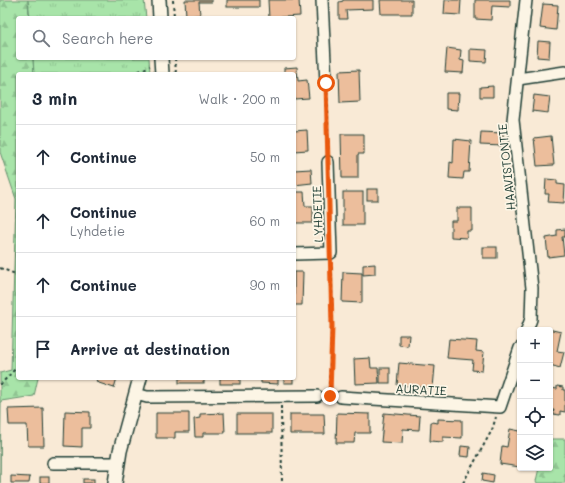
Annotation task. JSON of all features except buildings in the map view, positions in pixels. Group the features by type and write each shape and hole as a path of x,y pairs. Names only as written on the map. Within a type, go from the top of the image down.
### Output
{"street":[{"path":"159,0 160,16"},
{"path":"322,0 326,83"},
{"name":"HAAVISTONTIE","path":"526,0 513,120 532,288 531,319 528,327"},
{"path":"518,79 565,72"},
{"name":"LYHDETIE","path":"296,254 331,253 328,162"},
{"path":"500,407 517,357"},
{"path":"115,483 118,463 140,380"},
{"path":"136,394 147,397 317,396"},
{"name":"AURATIE","path":"335,397 500,407"},
{"path":"53,463 118,463"}],"path":[{"path":"173,0 174,16"},
{"path":"175,60 176,72"},
{"path":"136,72 145,67 161,65"},
{"path":"326,83 328,162"},
{"path":"317,396 335,397 331,253"},
{"path":"0,268 16,274"},
{"path":"0,385 16,368"},
{"path":"281,397 282,483"},
{"path":"463,483 492,430 500,407"}],"green space":[{"path":"0,0 28,0 29,16 16,16 16,60 33,60 34,72 16,72 16,199 0,152"},
{"path":"28,0 144,0 146,16 30,16"},
{"path":"33,60 149,60 150,72 34,72"},
{"path":"16,199 16,380 38,380 34,396 1,401 0,483 0,373 11,370"},
{"path":"553,439 565,439 565,483 537,483 536,481 538,471 553,471"}],"route":[{"path":"326,83 332,326 330,396"}]}
